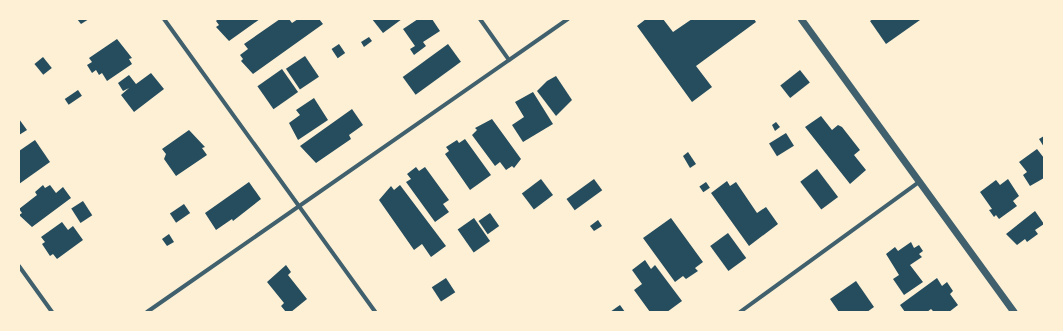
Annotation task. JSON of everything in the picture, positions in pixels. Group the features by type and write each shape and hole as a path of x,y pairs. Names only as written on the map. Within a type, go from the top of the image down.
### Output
{"street":[{"path":"164,19 375,312"},
{"path":"480,19 509,60"},
{"path":"147,312 568,19"},
{"path":"801,19 1014,312"},
{"path":"740,312 920,182"},
{"path":"19,266 52,312"}],"building":[{"path":"77,19 89,19 81,24"},
{"path":"218,19 260,19 229,41 216,27 219,25 216,21"},
{"path":"280,19 289,19 292,23 298,19 319,19 323,24 253,74 241,61 243,59 240,55 248,49 244,44"},
{"path":"372,19 402,19 383,33"},
{"path":"418,19 432,19 440,31 423,42 426,46 414,55 410,49 415,46 403,29"},
{"path":"646,19 663,19 673,32 692,19 754,19 756,22 696,66 712,87 692,102 637,26"},
{"path":"873,19 920,20 886,44 870,21"},
{"path":"369,37 372,41 364,47 361,42"},
{"path":"117,39 132,58 129,59 132,64 107,81 102,73 99,75 96,70 92,73 87,65 92,62 89,58"},
{"path":"339,44 345,53 338,58 332,49"},
{"path":"448,44 461,62 416,95 403,77"},
{"path":"305,56 319,77 300,90 286,69"},
{"path":"43,57 52,68 43,75 34,64"},
{"path":"282,69 298,92 273,109 257,86"},
{"path":"800,70 810,83 790,98 780,85"},
{"path":"151,73 164,89 134,112 121,95 129,88 123,91 118,83 129,75 136,84"},
{"path":"556,76 572,100 556,116 537,91 547,81"},
{"path":"78,90 82,96 69,105 65,99"},
{"path":"533,92 553,124 523,142 512,125 524,117 515,102"},
{"path":"314,98 328,120 298,140 289,123 300,115 296,110"},
{"path":"352,109 363,125 349,135 351,139 316,163 300,146"},
{"path":"821,116 832,130 838,125 842,127 860,150 854,155 866,170 850,184 805,127"},
{"path":"19,119 27,130 19,135"},
{"path":"492,119 521,159 514,168 512,166 506,170 500,162 495,166 472,135 477,130 475,128"},
{"path":"776,122 780,127 775,131 772,125"},
{"path":"189,130 205,147 202,148 207,155 176,176 164,159 166,154 162,149"},
{"path":"786,133 794,146 777,156 769,144"},
{"path":"1044,136 1044,147 1039,139"},
{"path":"465,139 491,175 470,190 445,154 449,151 446,147 457,140 459,143"},
{"path":"35,140 50,162 19,184 19,151"},
{"path":"1037,149 1044,158 1044,178 1030,186 1023,175 1027,172 1019,162"},
{"path":"688,152 696,164 690,168 683,156"},
{"path":"416,167 419,171 425,167 449,200 443,204 449,212 435,222 406,182 411,179 407,174"},
{"path":"817,169 838,197 821,210 800,182"},
{"path":"541,179 553,195 534,209 522,193"},
{"path":"594,179 602,190 575,210 566,199"},
{"path":"1008,179 1019,196 1013,201 1017,206 999,219 996,215 994,217 989,210 992,209 980,192 996,180 1000,185"},
{"path":"727,181 730,186 736,182 757,213 766,207 778,224 749,246 711,193"},
{"path":"249,182 261,199 233,221 232,219 216,230 205,213"},
{"path":"706,182 710,188 703,192 699,186"},
{"path":"43,185 45,188 50,185 56,193 63,187 71,198 32,227 19,215 22,213 19,209 37,195 35,192"},
{"path":"400,185 446,246 431,257 422,244 414,250 379,200 391,186 394,190"},
{"path":"83,201 92,215 81,223 71,209"},
{"path":"184,204 190,213 176,223 170,214"},
{"path":"1035,211 1044,224 1035,230 1038,234 1027,242 1025,239 1017,245 1006,234"},
{"path":"490,213 499,226 488,234 479,221"},
{"path":"474,218 490,241 474,252 458,229"},
{"path":"671,218 703,262 695,268 698,271 686,279 683,276 675,282 643,238"},
{"path":"598,220 602,226 594,231 590,226"},
{"path":"62,222 68,230 73,226 83,240 57,259 53,254 50,256 42,244 45,242 41,237"},
{"path":"728,233 746,258 728,271 710,246"},
{"path":"169,234 174,242 167,246 162,239"},
{"path":"911,242 914,248 919,245 923,251 919,254 922,257 910,265 923,282 904,295 893,279 899,275 886,254 895,247 898,251"},
{"path":"645,260 651,269 655,265 682,301 667,312 650,312 634,290 642,284 632,270"},
{"path":"286,265 291,272 288,275 307,299 291,312 286,312 281,306 284,303 267,282"},
{"path":"446,278 455,292 441,302 432,287"},
{"path":"937,278 942,286 947,282 953,291 950,294 958,305 949,312 934,312 931,309 927,312 905,312 900,305"},
{"path":"856,281 874,307 867,312 839,312 830,299"},
{"path":"620,305 625,312 610,312"}]}
